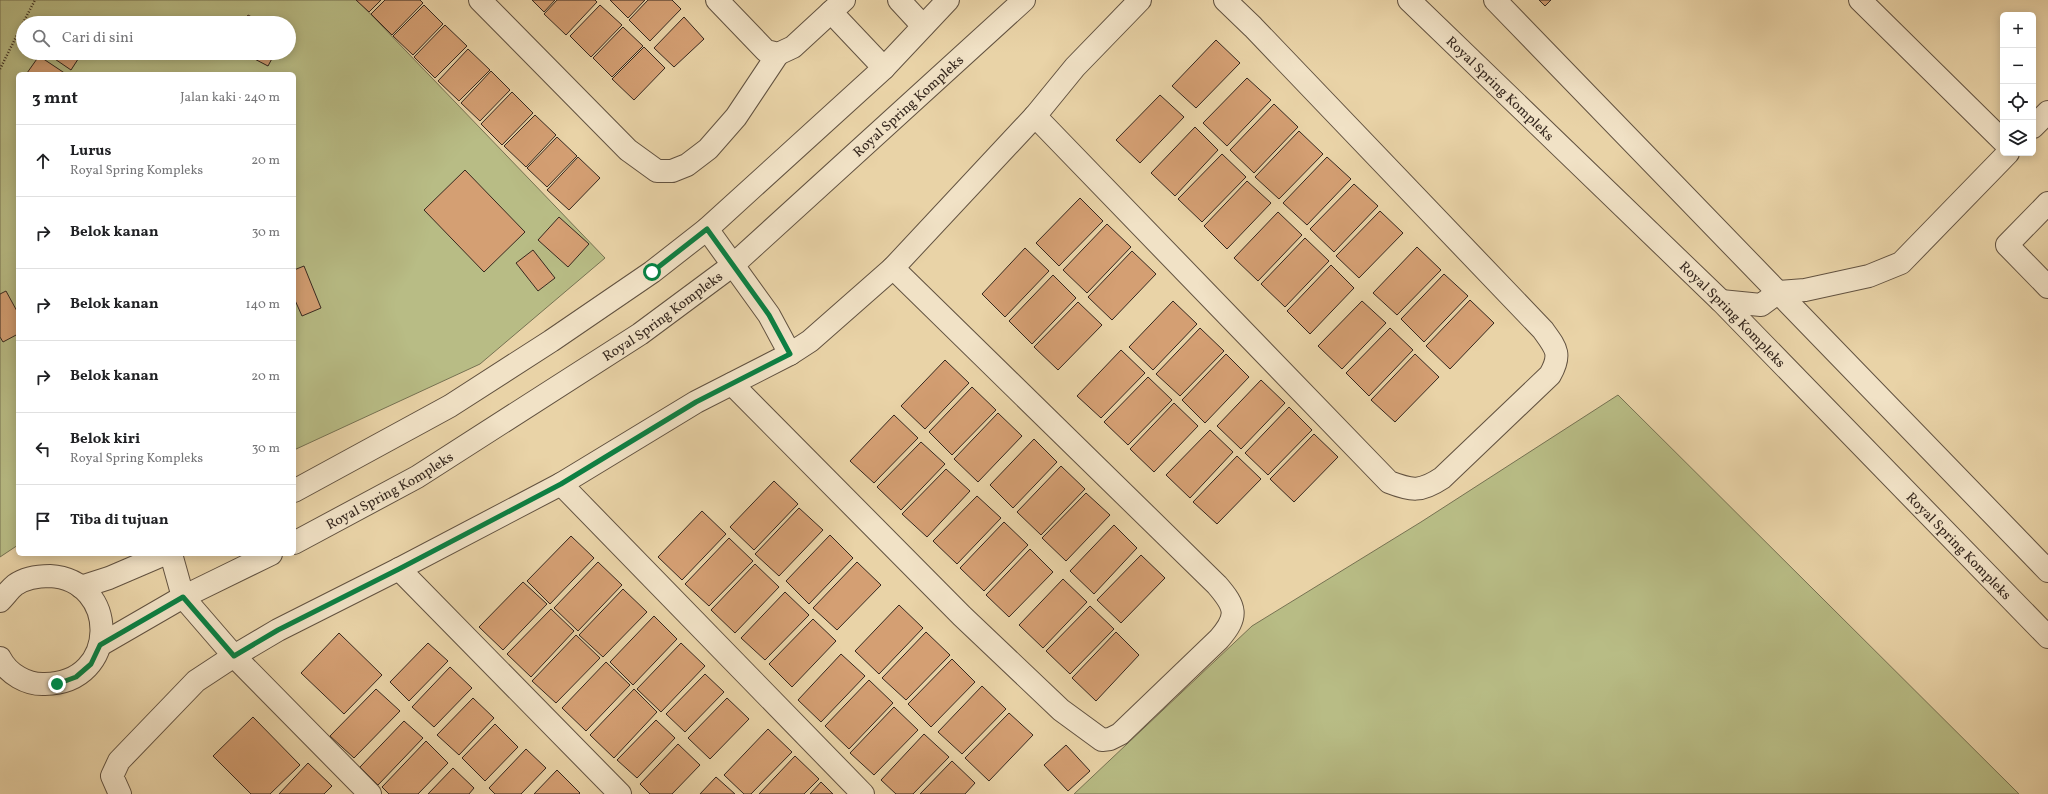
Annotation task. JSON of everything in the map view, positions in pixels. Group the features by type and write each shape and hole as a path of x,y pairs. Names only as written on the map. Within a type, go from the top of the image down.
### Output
{"street":[{"path":"480,0 628,150 657,171 672,171 688,165 708,149 736,117 778,54 792,47 837,6 884,68"},
{"path":"716,0 766,52 778,54"},
{"path":"899,0 924,26"},
{"path":"296,490 450,406 551,341 652,272 707,229 884,68 948,0"},
{"name":"Royal Spring Kompleks","path":"296,542 417,477 640,334 733,265 1024,0"},
{"path":"120,794 112,776 118,761 196,681 234,656 278,630 399,569 561,484 696,402 790,354 810,341 892,268 1035,116 1075,67 1140,0"},
{"path":"1035,116 1389,482 1408,490 1427,488 1442,478 1550,375 1557,362 1556,348 1543,330 1253,27 1224,0"},
{"name":"Royal Spring Kompleks","path":"1408,0 1721,301 2048,638"},
{"path":"1495,0 2048,571"},
{"path":"1860,0 2000,138"},
{"path":"2036,124 2048,112"},
{"path":"1721,301 1761,305 1778,292 1805,290 1869,276 1901,263 2005,156"},
{"path":"2048,203 2007,244 2048,287"},
{"path":"707,229 769,315 790,354"},
{"path":"732,384 962,616 1061,710 1094,736 1102,740 1110,739 1120,734 1229,628 1233,617 1233,607 1228,598 1217,585 892,268"},
{"path":"561,484 863,794"},
{"path":"81,587 109,578 160,556"},
{"path":"172,556 183,597 234,656 370,794"},
{"path":"100,645 183,597 267,556"},
{"path":"399,569 620,794"},
{"path":"0,601 16,585 37,576 60,577 81,587 95,603 102,624 100,645 91,664 76,677 57,684 37,685 18,677 3,664 0,658"}],"path":[{"path":"27,16 35,0"},
{"path":"0,70 16,37"}],"green space":[{"path":"0,0 357,0 605,258 480,364 296,449 296,72 16,72 16,546 0,557"},
{"path":"1618,395 2019,794 1074,794 1252,626 1421,522"}],"building":[{"path":"356,0 381,0 369,12"},
{"path":"385,0 420,0 423,3 392,35 371,14"},
{"path":"532,0 555,0 544,12"},
{"path":"557,0 595,0 597,2 566,35 544,14"},
{"path":"610,0 645,0 628,18"},
{"path":"648,0 672,0 681,9 650,41 629,20"},
{"path":"1539,0 1551,0 1545,6"},
{"path":"424,5 443,24 413,55 393,36"},
{"path":"600,5 622,25 591,57 570,36"},
{"path":"684,17 704,39 674,67 654,48"},
{"path":"445,25 467,46 435,78 414,57"},
{"path":"623,27 643,46 612,77 593,58"},
{"path":"1216,40 1240,63 1196,108 1172,86"},
{"path":"644,47 665,68 634,100 612,79"},
{"path":"468,49 490,70 459,101 438,81"},
{"path":"36,60 45,60 63,72 28,72"},
{"path":"56,60 77,60 71,70"},
{"path":"256,60 271,60 268,66"},
{"path":"491,71 510,90 480,121 461,103"},
{"path":"1247,78 1271,100 1227,146 1203,123"},
{"path":"512,92 533,113 502,145 481,124"},
{"path":"1160,95 1184,117 1140,163 1116,140"},
{"path":"1274,104 1298,127 1254,173 1230,150"},
{"path":"535,115 556,135 526,167 504,146"},
{"path":"1195,127 1218,150 1175,196 1151,173"},
{"path":"1299,131 1323,154 1279,199 1255,177"},
{"path":"557,137 577,156 547,187 527,168"},
{"path":"1222,154 1246,177 1202,222 1178,199"},
{"path":"578,157 600,178 569,210 547,190"},
{"path":"1327,157 1351,179 1307,225 1283,203"},
{"path":"465,170 525,232 484,272 424,210"},
{"path":"1247,181 1271,203 1227,249 1204,226"},
{"path":"1354,184 1378,206 1334,252 1310,229"},
{"path":"1080,198 1103,221 1059,266 1036,243"},
{"path":"1380,211 1403,233 1359,278 1336,256"},
{"path":"1278,212 1302,235 1258,281 1234,258"},
{"path":"559,217 589,244 568,267 538,240"},
{"path":"1107,224 1131,247 1087,293 1063,270"},
{"path":"1305,238 1329,261 1285,307 1261,284"},
{"path":"1417,247 1441,270 1397,315 1373,293"},
{"path":"1025,248 1049,271 1005,317 982,294"},
{"path":"533,250 555,278 538,291 516,263"},
{"path":"1132,251 1156,274 1112,320 1088,297"},
{"path":"1331,265 1354,288 1310,334 1287,311"},
{"path":"304,266 321,308 302,316 296,302 296,269"},
{"path":"1444,274 1468,296 1424,342 1401,319"},
{"path":"1053,275 1076,298 1032,344 1009,321"},
{"path":"6,291 16,309 16,335 3,342 0,337 0,294"},
{"path":"1470,300 1494,323 1450,369 1426,346"},
{"path":"1173,301 1197,324 1153,370 1129,347"},
{"path":"1362,301 1386,323 1342,369 1318,346"},
{"path":"1078,302 1102,325 1058,370 1034,347"},
{"path":"1200,328 1224,351 1180,396 1156,374"},
{"path":"1390,328 1413,350 1369,396 1346,373"},
{"path":"1121,350 1145,373 1101,418 1077,396"},
{"path":"1226,354 1249,377 1205,423 1182,400"},
{"path":"1415,354 1439,377 1395,422 1371,400"},
{"path":"945,360 969,383 925,429 901,406"},
{"path":"1148,377 1172,400 1128,445 1104,422"},
{"path":"1261,380 1285,403 1241,449 1217,426"},
{"path":"972,387 996,410 952,455 929,432"},
{"path":"1174,403 1198,426 1154,472 1130,449"},
{"path":"1289,407 1312,430 1268,475 1245,453"},
{"path":"998,413 1022,436 978,482 954,459"},
{"path":"894,415 918,438 874,483 850,461"},
{"path":"1210,430 1233,452 1190,498 1166,475"},
{"path":"1314,434 1338,457 1294,502 1270,479"},
{"path":"1034,439 1057,462 1013,508 990,485"},
{"path":"921,442 945,464 901,510 877,487"},
{"path":"1237,456 1261,479 1217,524 1193,502"},
{"path":"1061,466 1085,489 1041,535 1017,512"},
{"path":"946,469 970,491 927,537 902,514"},
{"path":"774,481 798,504 754,550 730,527"},
{"path":"1086,493 1110,515 1066,561 1042,538"},
{"path":"977,496 1001,518 957,564 933,541"},
{"path":"799,508 823,530 779,576 755,554"},
{"path":"702,511 726,534 682,580 658,557"},
{"path":"1004,522 1028,545 984,591 960,568"},
{"path":"1114,525 1137,548 1094,594 1070,571"},
{"path":"830,535 853,558 809,604 786,581"},
{"path":"571,536 594,558 550,604 527,581"},
{"path":"729,538 753,561 709,606 685,584"},
{"path":"1030,549 1053,572 1009,617 986,595"},
{"path":"1141,555 1165,578 1121,623 1097,600"},
{"path":"598,562 622,585 578,631 554,608"},
{"path":"857,562 881,585 837,630 813,608"},
{"path":"755,564 779,587 735,633 711,610"},
{"path":"1063,579 1087,602 1043,648 1019,625"},
{"path":"523,582 547,604 503,650 479,627"},
{"path":"623,589 647,612 603,657 579,635"},
{"path":"785,592 809,615 765,660 741,638"},
{"path":"899,605 923,628 879,674 855,651"},
{"path":"1090,606 1114,629 1070,674 1046,651"},
{"path":"551,609 574,631 531,677 507,654"},
{"path":"654,616 677,639 633,685 610,662"},
{"path":"813,619 836,641 792,687 769,664"},
{"path":"926,632 950,655 906,700 882,678"},
{"path":"1116,632 1139,655 1096,701 1072,678"},
{"path":"339,633 382,675 344,714 301,673"},
{"path":"576,635 600,658 556,703 532,681"},
{"path":"428,643 448,661 409,701 390,682"},
{"path":"681,643 705,666 661,712 637,689"},
{"path":"841,654 865,676 821,722 798,700"},
{"path":"952,659 975,682 931,727 908,704"},
{"path":"606,662 630,685 586,731 562,708"},
{"path":"450,667 472,688 434,727 412,707"},
{"path":"705,674 724,692 685,732 666,714"},
{"path":"869,680 893,703 849,749 825,726"},
{"path":"982,686 1006,709 962,754 938,732"},
{"path":"376,689 400,711 354,758 330,736"},
{"path":"634,689 657,712 614,758 590,735"},
{"path":"473,698 494,718 459,755 437,735"},
{"path":"727,698 749,719 710,759 688,738"},
{"path":"894,707 918,730 874,775 850,753"},
{"path":"1009,713 1033,735 989,781 965,758"},
{"path":"253,717 300,765 270,794 251,794 213,756"},
{"path":"656,720 675,738 637,778 617,760"},
{"path":"404,721 423,738 378,785 360,767"},
{"path":"495,724 518,747 485,781 462,758"},
{"path":"768,729 792,752 751,794 744,794 724,775"},
{"path":"924,734 949,757 913,794 896,794 881,780"},
{"path":"426,741 448,763 418,794 389,794 382,787"},
{"path":"678,744 700,765 672,794 650,794 640,784"},
{"path":"1066,745 1090,771 1068,791 1044,765"},
{"path":"526,749 546,768 521,794 495,794 489,788"},
{"path":"795,756 819,779 804,794 759,794"},
{"path":"952,761 975,783 965,794 920,794"},
{"path":"308,763 332,786 324,794 279,794"},
{"path":"453,768 474,788 469,794 428,794"},
{"path":"557,770 580,793 534,794"},
{"path":"716,777 735,794 700,794"},
{"path":"821,782 833,794 810,794"}],"route":[{"path":"57,684 76,677 91,664 100,645 183,597 234,656 278,630 399,569 561,484 631,440 696,402 790,354 769,315 707,229 652,272"}]}
